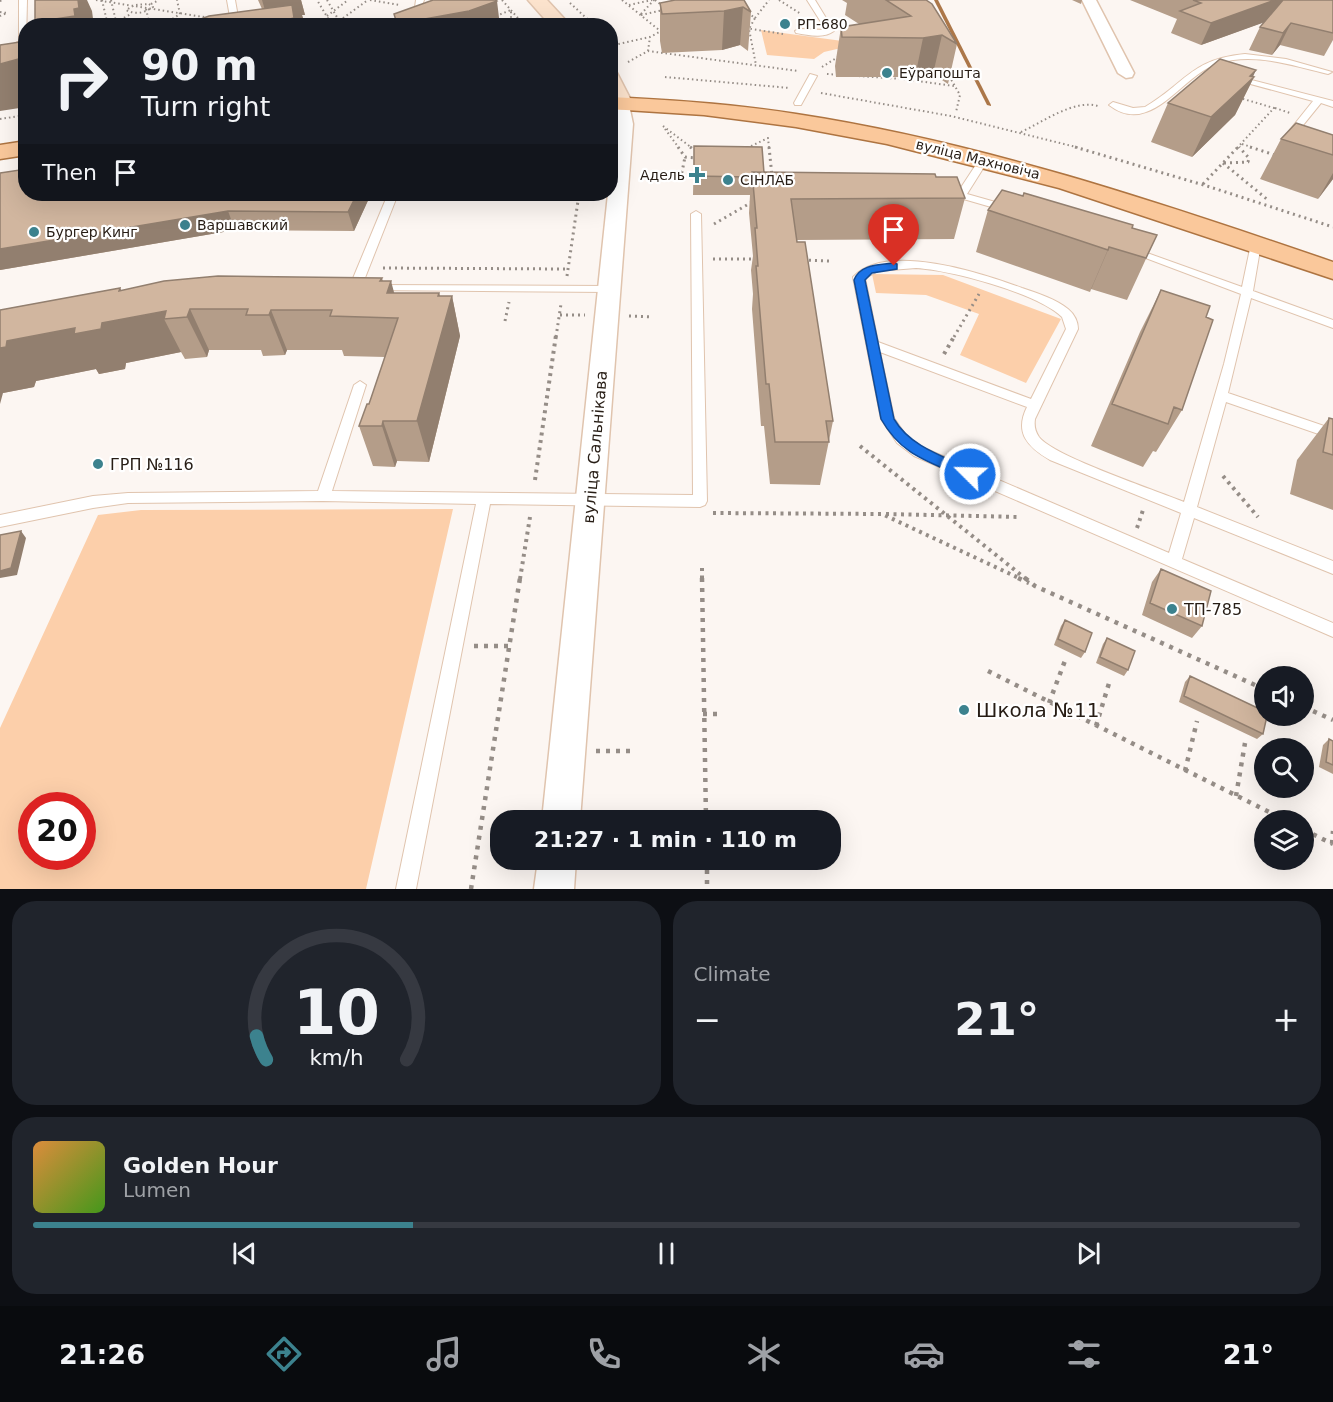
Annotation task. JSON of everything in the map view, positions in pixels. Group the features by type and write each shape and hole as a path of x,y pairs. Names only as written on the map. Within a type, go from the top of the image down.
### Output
{"main road":[{"name":"вуліца Махновіча","path":"618,91 700,91 802,97 1016,149 1328,236"},
{"name":"вуліца Махновіча","path":"618,92 689,108 801,122 884,136 984,159 1110,195 1333,271"},
{"path":"0,134 18,131"},
{"path":"0,152 18,149"}],"street":[{"path":"537,0 554,18"},
{"path":"1089,0 1126,73"},
{"name":"вуліца Сальнікава","path":"618,104 624,124 618,190"},
{"name":"вуліца Сальнікава","path":"562,810 617,201"},
{"path":"554,889 556,870"}],"lane":[{"path":"23,0 23,18"},
{"path":"231,0 235,14 233,18"},
{"path":"405,18 418,8 420,0"},
{"path":"795,33 830,32 811,0"},
{"path":"0,57 18,46"},
{"path":"1113,105 1130,111 1145,110 1201,68 1221,60 1254,56 1328,72"},
{"path":"1201,68 1212,71"},
{"path":"802,97 817,72"},
{"path":"1223,74 1333,104"},
{"path":"1282,146 1319,100"},
{"path":"961,195 984,159"},
{"path":"938,195 961,195 1018,211"},
{"path":"390,201 363,268 351,288 609,289"},
{"path":"0,521 93,502 128,498 323,496 700,501 696,214"},
{"path":"1174,562 1248,294 1256,244"},
{"path":"1117,246 1333,324"},
{"path":"1333,568 1046,451 1034,441 1028,429 1028,419 1072,325 1067,315 1057,307 958,270 934,266 886,267 865,272 859,280 888,419 896,433 910,446 940,462 1333,630"},
{"path":"872,344 1034,405"},
{"path":"323,496 360,385"},
{"path":"1221,395 1333,434"},
{"path":"406,889 484,498"}],"path":[{"path":"96,0 147,10 215,18"},
{"path":"125,18 159,0"},
{"path":"177,0 180,14"},
{"path":"317,0 327,16 348,0"},
{"path":"327,0 339,18"},
{"path":"341,18 368,0"},
{"path":"502,0 518,18"},
{"path":"567,0 586,18"},
{"path":"622,0 660,31"},
{"path":"628,5 653,0 667,9 640,15"},
{"path":"640,15 653,0"},
{"path":"756,65 748,28 769,0"},
{"path":"103,1 106,18"},
{"path":"111,2 115,18"},
{"path":"129,7 142,2 151,4"},
{"path":"129,7 127,11 132,13 147,10 153,7 151,4"},
{"path":"741,8 755,18"},
{"path":"147,10 148,18"},
{"path":"494,17 511,10"},
{"path":"511,10 511,18"},
{"path":"0,12 7,13 0,16"},
{"path":"174,18 180,14"},
{"path":"650,23 659,21"},
{"path":"648,51 651,36 669,28"},
{"path":"739,28 795,33"},
{"path":"618,44 671,33"},
{"path":"628,63 648,51 803,71"},
{"path":"817,72 835,58 850,53"},
{"path":"945,68 960,99 956,112"},
{"path":"825,74 903,79 954,86"},
{"path":"665,77 802,97 927,111 1021,132 1203,184 1328,236"},
{"path":"1203,184 1274,108 1237,97"},
{"path":"1021,132 1058,113 1088,103 1103,108"},
{"path":"0,119 18,116"},
{"path":"658,180 682,172 685,157 663,126 697,151"},
{"path":"737,153 768,138 772,180"},
{"path":"1240,145 1284,158"},
{"path":"1223,163 1248,162 1249,158 1240,145"},
{"path":"685,157 706,158"},
{"path":"1223,163 1268,200"},
{"path":"471,889 578,201"},
{"path":"708,228 752,202"},
{"path":"709,259 761,260"},
{"path":"795,260 829,261"},
{"path":"363,268 568,269"},
{"path":"940,360 970,312 986,280"},
{"path":"505,321 510,300"},
{"path":"860,446 1035,586"},
{"path":"1223,476 1264,524"},
{"path":"708,513 882,514 1254,685"},
{"path":"702,568 706,810"},
{"path":"1049,703 1066,658"},
{"path":"988,671 1265,810"},
{"path":"1096,726 1110,680"},
{"path":"1314,711 1333,720"},
{"path":"703,714 722,714"},
{"path":"1185,771 1197,721"},
{"path":"1236,796 1245,743"},
{"path":"1314,835 1332,844 1333,831"},
{"path":"707,870 707,889"}],"shaded area":[{"path":"761,30 850,42 850,46 824,52 814,59 767,55"},
{"path":"872,274 943,275 1061,319 1026,383 960,355 979,314 926,295 876,293"},
{"path":"453,509 366,889 0,889 0,728 98,515 141,510"}],"building":[{"path":"35,0 78,0 79,8 74,9 75,16 35,18"},
{"path":"433,0 497,1 469,11 430,18 395,18 394,14"},
{"path":"675,0 744,0 751,12 743,7 724,11 662,14 660,3"},
{"path":"886,0 926,0 932,4 957,44 942,35 923,38 842,37 841,27 911,16"},
{"path":"1193,0 1275,0 1211,23 1180,11 1201,3"},
{"path":"1283,0 1333,0 1333,33 1291,23 1283,33 1260,27"},
{"path":"292,5 294,18 204,18"},
{"path":"18,42 18,59 0,64 0,45"},
{"path":"1220,59 1256,70 1250,76 1254,77 1211,117 1168,103"},
{"path":"1296,123 1333,135 1333,155 1281,139"},
{"path":"694,146 762,147 764,173 752,172 752,177 694,176"},
{"path":"18,170 18,201 354,201 348,212 228,211 0,249 0,173"},
{"path":"752,172 935,174 936,177 957,177 965,198 791,199 797,242 805,242 833,421 826,421 829,442 775,442 769,384 766,384 756,266 758,266 755,228 757,228"},
{"path":"1002,190 1023,196 1024,193 1133,225 1132,228 1157,235 1146,258 1109,247 1108,250 988,210"},
{"path":"218,276 382,278 380,281 391,281 387,293 439,293 438,296 452,296 417,421 383,421 382,426 359,426 367,404 369,404 398,318 330,316 332,310 271,310 269,315 246,315 248,309 190,309 187,317 164,319 166,311 102,323 101,329 74,334 75,328 7,341 6,347 0,348 0,310 120,288 119,291 164,281"},
{"path":"1161,290 1210,306 1206,317 1213,320 1182,410 1174,407 1168,424 1112,404"},
{"path":"1329,418 1333,419 1333,455 1323,452"},
{"path":"21,531 11,568 0,571 0,535"},
{"path":"1161,569 1211,591 1202,626 1150,603"},
{"path":"1065,620 1092,633 1085,652 1058,639"},
{"path":"1107,638 1135,651 1128,670 1100,657"},
{"path":"1190,676 1254,706 1254,726 1265,726 1263,734 1184,696"},
{"path":"1329,739 1333,741 1333,765 1326,762"}],"waterway":[{"path":"936,0 989,105"}],"place":[{"name":"РП-680","path":"785,24"},
{"name":"Еўрапошта","path":"887,73"},
{"name":"Адель","path":"697,175"},
{"name":"СІНЛАБ","path":"728,180"},
{"name":"Варшавский","path":"185,225"},
{"name":"Бургер Кинг","path":"34,232"},
{"name":"ГРП №116","path":"98,464"},
{"name":"ТП-785","path":"1172,609"},
{"name":"Школа №11","path":"964,710"}],"route":[{"path":"894,266 869,270 861,274 859,280 885,411 896,433 910,446 929,457 970,474"}]}
